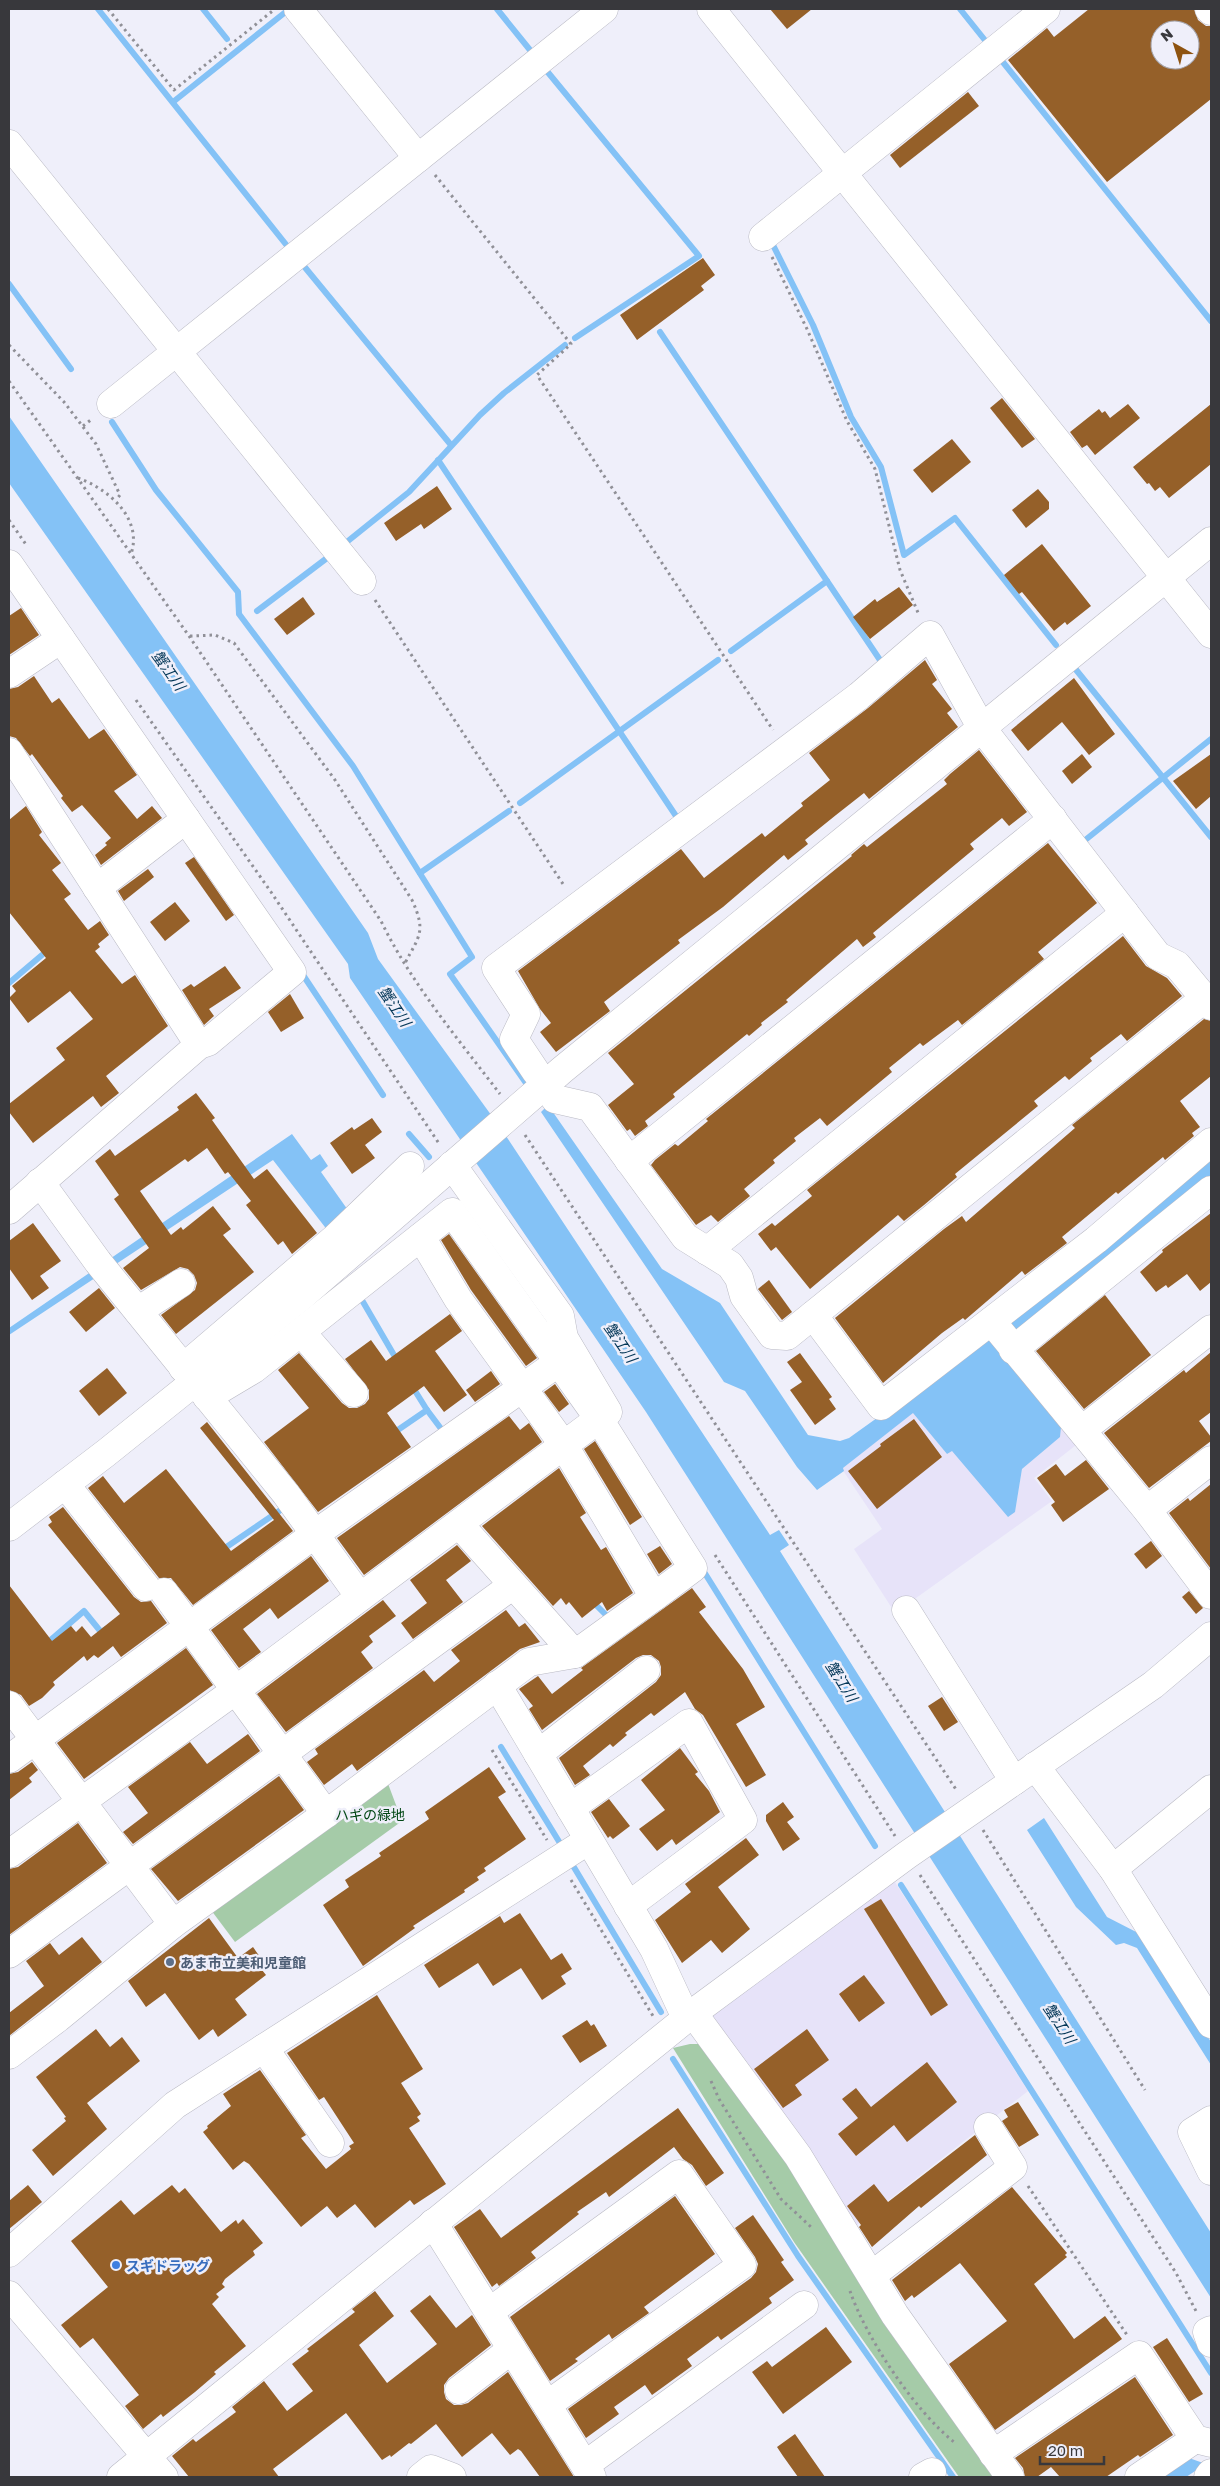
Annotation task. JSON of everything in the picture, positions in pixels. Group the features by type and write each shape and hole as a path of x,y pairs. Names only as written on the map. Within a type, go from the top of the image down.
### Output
{"street":[{"path":"298,9 419,157"},
{"path":"111,404 604,9"},
{"path":"711,9 1211,634"},
{"path":"763,237 1046,9"},
{"path":"9,144 362,581"},
{"path":"9,1527 303,1295 511,1114 981,727 1211,541"},
{"path":"9,564 292,972 208,1042 199,1045 9,1210"},
{"path":"536,1072 514,1039 526,1014 496,968 859,696 930,635 981,727 1158,956 1177,965 1208,1002 787,1336 772,1335 744,1296 739,1278 730,1265 685,1238 590,1107 555,1099"},
{"path":"9,674 61,639"},
{"path":"11,763 97,888 199,1045"},
{"path":"97,888 186,819"},
{"path":"629,1161 1053,820"},
{"path":"708,1251 1125,913"},
{"path":"1003,1336 1096,1240 1211,1142"},
{"path":"9,1854 236,1690 608,1412 564,1338 560,1316 455,1163"},
{"path":"195,1382 334,1239 410,1166"},
{"path":"40,1182 104,1269 286,1494 360,1597"},
{"path":"813,1315 881,1406 1003,1336 1211,1190"},
{"path":"9,2055 58,2018 172,1924 326,1814 529,1662 576,1654 693,1568 599,1419 452,1212 254,1369 195,1382"},
{"path":"421,1237 458,1299 563,1444 654,1597"},
{"path":"138,1311 181,1283"},
{"path":"1082,1430 1211,1329"},
{"path":"301,1332 354,1393"},
{"path":"1003,1336 1147,1510 1211,1595"},
{"path":"9,1759 315,1534 559,1362"},
{"path":"1147,1510 1211,1460"},
{"path":"65,1484 155,1590 189,1626 326,1814"},
{"path":"459,1524 576,1654"},
{"path":"9,1954 283,1755 513,1584"},
{"path":"906,1610 1025,1773 1113,1869 1211,2024"},
{"path":"121,2477 690,2016 907,1855 1153,1685 1211,1636"},
{"path":"538,1754 646,1670"},
{"path":"497,1685 570,1808 571,1851 628,1906 654,1949 690,2016 721,2052 798,2156 895,2315 1010,2477"},
{"path":"9,1705 172,1924"},
{"path":"570,1808 688,1723 743,1820 628,1906"},
{"path":"1113,1869 1211,1789"},
{"path":"9,2253 174,2105 571,1851"},
{"path":"9,2072 110,1999"},
{"path":"264,2048 330,2143"},
{"path":"1211,2120 1192,2132 1211,2171"},
{"path":"872,2275 1013,2167 988,2127"},
{"path":"489,2312 679,2174 742,2265 547,2405"},
{"path":"433,2223 589,2471 804,2305"},
{"path":"9,2295 164,2477"},
{"path":"459,2390 512,2349"},
{"path":"993,2454 1139,2354 1203,2441 1139,2477"},
{"path":"421,2477 431,2469 452,2477"},
{"path":"1208,2477 1211,2473"}],"path":[{"path":"108,9 174,90 276,9"},
{"path":"419,157 571,344 537,375 786,750"},
{"path":"763,237 807,329 847,421 875,469 900,570 930,635"},
{"path":"9,345 64,402 96,444 120,495 116,500"},
{"path":"9,381 189,636 381,920 393,946 511,1114 1145,2090"},
{"path":"78,478 93,483 116,500 126,514 135,541 131,554"},
{"path":"362,581 577,906"},
{"path":"189,636 215,635 234,643 335,780 412,900 420,917 421,934 405,963"},
{"path":"714,1552 1176,2273 1210,2335"},
{"path":"492,1750 571,1851 665,2036"},
{"path":"721,2052 712,2062 710,2069 712,2086 718,2099 781,2199 818,2232"},
{"path":"1013,2167 1019,2172 1139,2354"},
{"path":"849,2289 867,2331 920,2410 938,2430 959,2446"}],"shaded area":[{"path":"913,1412 947,1454 951,1450 1015,1511 1022,1469 1059,1437 1062,1417 1080,1442 1034,1478 1052,1501 895,1613 854,1549 882,1529 842,1469"},
{"path":"893,1879 1028,2091 852,2229 711,2025 711,2014"}],"green space":[{"name":"ハギの緑地","path":"384,1773 402,1821 235,1942 208,1906"},
{"path":"690,2044 707,2044 998,2477 959,2477 794,2242 673,2048"}],"water":[{"name":"蟹江川","path":"9,416 368,933 378,959 502,1130 770,1535 779,1530 789,1545 780,1551 1211,2233 1211,2298 646,1412 350,978 348,964 9,483"},
{"path":"548,1105 662,1269 720,1303 808,1435 840,1441 849,1438 909,1395 1211,1152 1211,1179 1003,1348 1062,1417 1060,1437 1022,1469 1015,1512 1008,1517 952,1451 947,1454 913,1413 843,1468 844,1471 817,1490 797,1467 745,1391 724,1382 541,1112"},
{"path":"292,1134 311,1160 320,1154 328,1166 321,1172 350,1213 328,1231 273,1160 9,1335 9,1328"},
{"path":"1044,1818 1107,1917 1144,1936 1211,2042 1211,2065 1137,1948 1124,1943 1116,1945 1076,1907 1027,1830"},
{"path":"1189,2458 1206,2464 1186,2477 1161,2477"}],"building":[{"path":"770,9 812,9 787,29"},
{"path":"1089,9 1194,9 1198,20 1150,20 1150,70 1200,70 1200,22 1206,26 1211,26 1211,99 1107,182 1008,60 1047,28 1054,37"},
{"path":"968,92 979,106 900,168 890,155"},
{"path":"703,258 715,275 701,286 704,290 637,340 620,315"},
{"path":"1002,398 1035,439 1022,448 990,408"},
{"path":"1128,404 1140,418 1095,455 1087,445 1082,448 1070,432 1099,409 1102,413 1105,411 1110,418"},
{"path":"1211,404 1211,464 1169,498 1160,487 1155,491 1133,467"},
{"path":"952,439 971,462 932,493 913,470"},
{"path":"437,486 452,509 424,529 421,524 396,541 384,523"},
{"path":"1038,489 1049,502 1049,509 1026,528 1012,510"},
{"path":"1042,544 1091,606 1067,625 1065,622 1054,631 1022,592 1019,594 1004,575"},
{"path":"899,587 913,605 870,639 853,617 875,599 877,602"},
{"path":"303,597 315,614 287,635 274,619"},
{"path":"21,608 39,635 9,655 9,616"},
{"path":"925,660 937,680 932,684 952,709 947,713 958,727 869,799 864,793 805,840 808,844 788,860 784,855 723,907 678,940 680,943 604,1002 610,1011 556,1052 540,1032 551,1023 540,1009 518,971 681,849 704,878 762,833 765,837 803,806 801,803 830,780 809,753 868,708"},
{"path":"34,676 52,703 59,698 89,739 104,729 137,775 114,791 137,819 152,806 162,818 101,865 95,855 107,845 105,843 111,838 82,805 72,812 61,798 63,796 32,754 30,756 16,738 9,736 9,689 18,687"},
{"path":"1074,678 1115,734 1089,755 1062,722 1028,751 1011,730"},
{"path":"979,750 1027,812 1009,826 1002,818 970,844 974,849 873,933 876,937 863,947 857,939 786,1000 788,1002 761,1023 762,1025 749,1036 747,1034 673,1094 675,1097 645,1121 648,1126 635,1136 630,1129 627,1131 608,1105 634,1084 608,1053 852,856 864,844 867,847 947,784 944,780"},
{"path":"1082,754 1092,767 1072,784 1062,771"},
{"path":"1211,754 1211,796 1196,809 1173,781"},
{"path":"26,806 42,832 39,835 61,863 52,870 71,894 64,899 88,930 100,921 109,935 98,944 100,947 95,951 122,984 135,975 168,1026 106,1076 119,1093 101,1107 93,1096 33,1143 9,1112 9,1104 65,1060 56,1048 93,1019 70,991 28,1023 9,998 16,991 12,986 46,958 9,912 9,820"},
{"path":"1048,843 1097,903 1038,952 1044,959 962,1025 958,1020 923,1046 920,1043 889,1068 892,1072 827,1126 820,1118 794,1138 796,1141 773,1160 775,1163 744,1189 750,1196 718,1222 711,1215 696,1225 651,1165 655,1160 675,1144 678,1146 708,1121 706,1119"},
{"path":"194,857 234,915 226,921 185,863"},
{"path":"148,869 154,877 124,901 118,891"},
{"path":"175,902 190,921 165,941 150,922"},
{"path":"1123,936 1146,966 1167,978 1182,996 1127,1041 1121,1034 1090,1058 1092,1061 1069,1080 1065,1076 1034,1101 1038,1106 955,1174 957,1177 924,1205 904,1221 898,1215 810,1289 776,1247 771,1251 758,1234 772,1223 775,1226 812,1196 807,1190"},
{"path":"225,966 241,988 209,1009 214,1016 204,1025 182,990 191,984 194,987"},
{"path":"290,994 304,1018 281,1032 268,1012"},
{"path":"1204,1019 1211,1021 1211,1076 1180,1101 1200,1127 1192,1133 1194,1136 1165,1160 1163,1157 1118,1194 1116,1192 1062,1237 1067,1243 1025,1275 1022,1271 965,1320 963,1318 942,1333 883,1383 835,1318 944,1229 962,1216 966,1222 1075,1128 1072,1125"},
{"path":"196,1093 215,1118 212,1120 254,1179 267,1169 317,1233 292,1254 283,1241 278,1245 246,1205 251,1201 228,1172 225,1174 207,1148 188,1162 185,1159 140,1191 171,1235 181,1227 183,1230 213,1206 231,1229 223,1235 254,1272 176,1334 161,1315 195,1290 197,1283 194,1275 188,1269 180,1267 141,1290 123,1268 149,1248 114,1199 119,1195 95,1161 110,1149 115,1156 179,1110 177,1107"},
{"path":"372,1118 382,1132 365,1145 375,1158 352,1174 330,1143 352,1127 354,1130"},
{"path":"1211,1213 1211,1282 1200,1291 1187,1274 1168,1288 1166,1285 1156,1292 1140,1272 1163,1252 1162,1250"},
{"path":"33,1223 61,1261 40,1276 49,1288 32,1300 9,1268 9,1241"},
{"path":"449,1234 537,1358 526,1366 471,1290 441,1240"},
{"path":"769,1280 792,1312 782,1320 758,1289"},
{"path":"99,1288 115,1308 86,1332 69,1312"},
{"path":"1105,1295 1151,1355 1084,1409 1036,1351"},
{"path":"450,1314 462,1331 435,1351 467,1395 444,1412 424,1386 387,1413 411,1447 318,1512 264,1442 309,1408 278,1370 299,1353 342,1403 349,1408 357,1408 365,1404 369,1399 369,1390 345,1359 371,1340 386,1361"},
{"path":"1211,1352 1211,1412 1199,1421 1211,1437 1211,1441 1149,1488 1104,1433 1184,1370 1186,1373"},
{"path":"800,1353 832,1397 829,1399 836,1409 815,1425 790,1390 802,1382 787,1362"},
{"path":"107,1368 127,1393 99,1416 79,1391"},
{"path":"491,1371 500,1384 475,1402 466,1390"},
{"path":"555,1384 569,1404 559,1412 544,1392"},
{"path":"509,1416 520,1430 529,1423 542,1442 364,1575 337,1538"},
{"path":"914,1419 942,1457 877,1509 848,1471"},
{"path":"207,1422 293,1531 193,1605 171,1578 159,1578 88,1488 103,1476 124,1503 166,1469 231,1551 274,1520 200,1428"},
{"path":"595,1441 642,1517 630,1525 584,1449"},
{"path":"1086,1460 1109,1489 1063,1522 1051,1505 1055,1502 1037,1478 1056,1464 1065,1476"},
{"path":"559,1468 586,1513 580,1517 601,1550 606,1547 633,1593 607,1611 602,1602 582,1618 569,1602 566,1605 561,1598 553,1606 482,1526"},
{"path":"1211,1484 1211,1569 1169,1513 1188,1498 1190,1501"},
{"path":"63,1507 134,1597 141,1602 151,1601 167,1623 121,1657 113,1646 98,1658 94,1655 87,1661 84,1656 53,1682 55,1685 42,1698 29,1706 21,1695 9,1690 9,1585 52,1641 71,1626 76,1632 82,1626 91,1637 120,1614 48,1525 52,1522 49,1517"},
{"path":"1151,1541 1162,1556 1146,1569 1134,1554"},
{"path":"457,1545 471,1561 446,1580 463,1602 413,1639 401,1623 427,1603 410,1580"},
{"path":"660,1546 672,1564 659,1574 647,1554"},
{"path":"311,1556 329,1581 278,1619 270,1608 243,1629 261,1652 239,1668 211,1630"},
{"path":"692,1588 706,1607 699,1612 743,1669 765,1707 736,1724 766,1775 746,1787 703,1715 695,1709 685,1692 654,1716 651,1713 625,1733 627,1735 613,1747 610,1744 583,1766 590,1775 575,1785 559,1758 656,1682 661,1675 659,1661 651,1655 643,1655 636,1658 542,1730 529,1709 533,1706 519,1689 538,1676 552,1694 583,1670 581,1668"},
{"path":"1189,1591 1203,1608 1196,1614 1182,1597"},
{"path":"383,1600 396,1616 369,1636 373,1642 361,1652 373,1668 286,1732 257,1694"},
{"path":"506,1610 519,1627 525,1623 540,1642 520,1649 357,1771 352,1764 324,1785 307,1762 318,1754 315,1749 424,1670 434,1682 460,1661 451,1650"},
{"path":"186,1648 213,1685 84,1779 57,1743"},
{"path":"942,1697 958,1722 944,1731 928,1706"},
{"path":"248,1734 260,1751 133,1844 123,1832 148,1813 128,1787 190,1742 207,1764"},
{"path":"680,1748 698,1772 695,1774 709,1791 720,1812 676,1845 672,1839 657,1851 639,1829 665,1810 641,1780"},
{"path":"32,1762 38,1770 29,1778 32,1782 9,1800 9,1774 18,1772"},
{"path":"489,1767 506,1792 498,1797 526,1839 484,1868 486,1871 477,1877 479,1880 464,1890 465,1892 413,1926 415,1928 363,1966 323,1905 349,1887 345,1880 381,1856 379,1853 429,1819 425,1812"},
{"path":"279,1776 304,1810 178,1901 151,1869"},
{"path":"609,1799 630,1826 613,1839 610,1836 608,1838 591,1812"},
{"path":"783,1802 794,1817 787,1822 800,1839 783,1851 766,1821 766,1815"},
{"path":"78,1823 107,1863 9,1935 9,1869 18,1867"},
{"path":"746,1838 759,1855 718,1887 750,1929 722,1953 711,1940 682,1963 655,1920 691,1892 685,1884"},
{"path":"881,1899 948,2005 931,2016 864,1909"},
{"path":"520,1913 551,1960 562,1953 572,1969 561,1976 566,1984 542,2000 521,1968 493,1986 478,1963 439,1988 424,1965 500,1916 504,1923"},
{"path":"209,1918 238,1958 253,1947 267,1967 262,1970 266,1975 235,1999 247,2015 218,2037 213,2029 199,2040 165,1993 146,2007 128,1981"},
{"path":"82,1937 102,1962 9,2036 9,2013 44,1986 26,1961 50,1943 59,1955"},
{"path":"864,1975 885,2003 859,2022 839,1994"},
{"path":"377,1995 423,2069 401,2083 421,2114 417,2117 420,2121 409,2128 446,2184 414,2205 410,2200 375,2228 355,2204 337,2218 327,2206 301,2227 249,2164 244,2161 233,2170 203,2132 208,2128 207,2126 231,2106 223,2094 260,2070 306,2135 301,2138 326,2169 351,2149 349,2146 354,2143 324,2097 319,2100 287,2053"},
{"path":"587,2020 591,2026 594,2024 607,2046 580,2063 562,2036"},
{"path":"96,2029 110,2047 122,2037 140,2061 87,2103 107,2129 53,2176 32,2150 66,2121 64,2118 66,2117 36,2077"},
{"path":"807,2029 829,2060 795,2085 802,2095 783,2108 754,2069"},
{"path":"927,2062 957,2102 907,2142 894,2125 856,2156 838,2134 858,2118 842,2099 856,2088 871,2107"},
{"path":"1018,2102 1039,2135 1019,2147 1002,2121 1008,2117 1004,2110"},
{"path":"678,2108 724,2173 706,2186 692,2165 683,2159 674,2147 609,2197 606,2192 577,2212 579,2214 531,2252 536,2258 499,2286 497,2283 492,2287 454,2227 480,2209 501,2238"},
{"path":"975,2135 987,2155 921,2208 919,2206 872,2247 859,2227 861,2225 847,2206 874,2184 888,2202"},
{"path":"28,2185 42,2202 9,2229 9,2201"},
{"path":"172,2185 179,2193 185,2188 221,2232 236,2220 238,2224 243,2219 263,2243 253,2251 255,2255 225,2279 222,2284 225,2287 216,2294 219,2297 212,2304 246,2346 214,2372 216,2374 195,2392 163,2417 161,2414 143,2429 125,2406 139,2395 93,2338 80,2348 61,2325 108,2287 71,2241 121,2200 134,2215"},
{"path":"1012,2187 1067,2253 1065,2255 1067,2257 1034,2284 1074,2339 1105,2316 1122,2339 995,2430 949,2364 1007,2321 960,2263 914,2298 912,2295 905,2301 892,2280"},
{"path":"675,2196 715,2254 644,2307 649,2313 612,2339 609,2334 575,2359 578,2361 550,2381 510,2317"},
{"path":"753,2215 784,2260 781,2262 794,2280 769,2298 772,2303 721,2340 718,2336 687,2359 692,2366 652,2395 645,2385 614,2407 619,2414 586,2438 568,2409 751,2278 756,2272 758,2264 755,2257 735,2228"},
{"path":"375,2291 394,2316 359,2345 387,2383 437,2344 410,2311 430,2295 456,2328 472,2315 491,2345 449,2378 444,2385 446,2399 454,2405 468,2403 508,2372 574,2477 540,2477 521,2451 518,2449 510,2455 492,2433 462,2457 436,2424 411,2444 409,2443 391,2457 390,2455 382,2460 346,2413 273,2469 279,2477 189,2477 172,2456 193,2439 196,2442 236,2412 232,2407 264,2381 287,2411 313,2391 292,2364 309,2351 307,2349 355,2312 352,2309"},
{"path":"826,2327 852,2362 783,2414 752,2372 767,2361 772,2367"},
{"path":"1167,2338 1203,2394 1189,2402 1153,2347"},
{"path":"1135,2377 1173,2435 1140,2457 1138,2455 1106,2477 1060,2477 1051,2467 1037,2477 1025,2477 1023,2468 1015,2458"},
{"path":"795,2434 825,2477 798,2477 783,2456 777,2447"}],"waterway":[{"path":"98,9 288,247"},
{"path":"203,9 227,39"},
{"path":"497,9 530,50"},
{"path":"960,9 988,44 986,45"},
{"path":"173,102 288,10"},
{"path":"998,56 1211,321"},
{"path":"546,70 699,256 575,338"},
{"path":"771,241 813,325 851,417 881,467 904,555 955,518 1056,645"},
{"path":"303,265 451,445"},
{"path":"9,284 71,369"},
{"path":"660,332 827,581 731,651"},
{"path":"343,545 409,492 480,415 504,393 565,345"},
{"path":"112,422 156,490 238,592 239,614 353,766 472,957 450,974 526,1083"},
{"path":"438,460 676,816"},
{"path":"257,611 331,555"},
{"path":"827,581 882,663"},
{"path":"520,803 718,660"},
{"path":"1073,666 1211,837"},
{"path":"1084,841 1211,739"},
{"path":"420,873 509,811"},
{"path":"9,983 42,955"},
{"path":"301,972 383,1095"},
{"path":"409,1134 429,1157"},
{"path":"359,1295 398,1362"},
{"path":"412,1386 442,1430"},
{"path":"392,1434 427,1410"},
{"path":"222,1550 285,1507"},
{"path":"701,1567 875,1846"},
{"path":"592,1601 608,1617"},
{"path":"46,1644 84,1611 101,1632 106,1629"},
{"path":"501,1747 563,1848"},
{"path":"569,1859 661,2012"},
{"path":"901,1885 1211,2373"},
{"path":"673,2059 798,2256 953,2477"}],"place":[{"name":"あま市立美和児童館","path":"170,1962"},
{"name":"スギドラッグ","path":"116,2265"}]}
